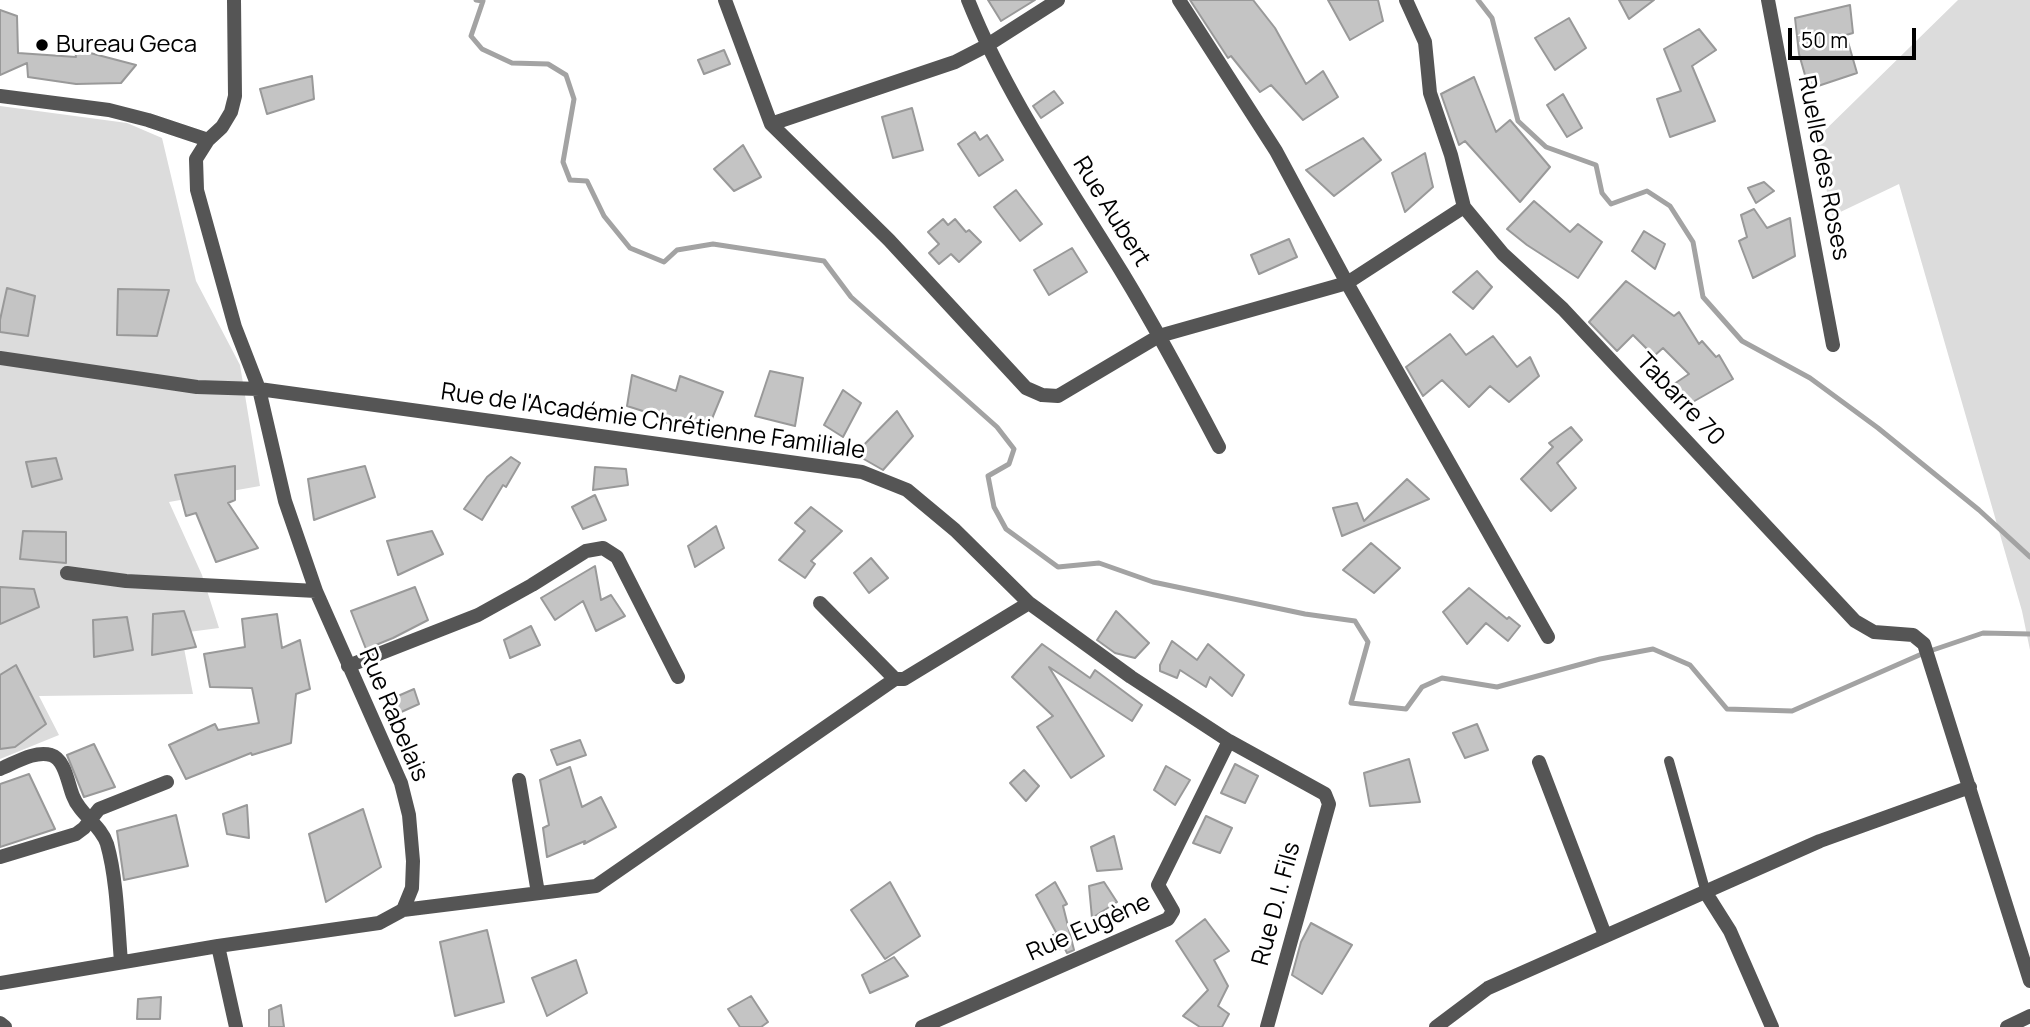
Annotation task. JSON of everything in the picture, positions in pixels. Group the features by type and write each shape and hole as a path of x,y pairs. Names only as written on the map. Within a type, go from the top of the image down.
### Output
{"street":[{"path":"0,96 109,110 208,139 222,127 231,112 235,96 234,0"},
{"path":"726,0 771,124 888,240 1026,388 1042,395 1058,396 1159,336 1348,283 1464,207"},
{"name":"Rue Aubert","path":"968,0 986,46 1034,133 1159,336 1219,447"},
{"path":"771,124 955,62 986,46 1058,0"},
{"path":"1179,0 1276,151 1548,637"},
{"name":"Tabarre 70","path":"1406,0 1425,42 1430,93 1451,155 1464,207 1503,254 1563,309 1856,621 1874,632 1913,635 1924,644 1970,786"},
{"name":"Ruelle des Roses","path":"1768,0 1833,345"},
{"name":"Rue Rabelais","path":"208,139 196,159 197,190 235,327 259,389 285,501 316,592 401,783 409,815 413,861 412,888 403,910"},
{"name":"Rue de l'Académie Chrétienne Familiale","path":"0,358 197,387 259,389 862,472 907,490 955,530 1029,603 1173,706 1229,741 1325,794"},
{"path":"348,666 478,615 586,551 603,548 617,557 678,677"},
{"path":"67,573 126,581 316,592"},
{"path":"820,603 895,679"},
{"path":"0,983 218,946 379,923 403,910 596,886 895,679 904,679 1029,603"},
{"name":"Rue Eugène","path":"922,1027 1168,919 1173,911 1158,885 1229,741"},
{"path":"0,769 41,754 55,756 61,762 77,805 107,844 116,898 121,962"},
{"path":"1539,762 1605,935"},
{"path":"520,780 538,893"},
{"path":"0,858 76,834 91,821 99,809 167,782"},
{"path":"1436,1027 1488,988 1605,935 1820,841 1970,786 2030,981"},
{"name":"Rue D. I. Fils","path":"1267,1027 1329,804 1325,794"},
{"path":"1706,893 1730,931 1772,1027"},
{"path":"218,946 236,1027"},
{"path":"2007,1027 2030,1016"},
{"path":"0,1023 5,1027"}],"lane":[{"path":"1669,761 1706,893"}],"shaded area":[{"path":"1958,0 2030,0 2030,650 2022,611 1899,184 1832,216 1816,139"},
{"path":"0,106 127,123 162,138 196,281 240,365 260,486 169,502 202,575 219,628 181,633 193,694 39,696 59,735 0,759"}],"building":[{"path":"988,0 1035,0 1001,21"},
{"path":"1190,0 1253,0 1275,28 1306,84 1323,71 1338,97 1303,120 1271,85 1260,92 1231,56 1228,58"},
{"path":"1328,0 1378,0 1383,21 1350,40"},
{"path":"1619,0 1654,0 1629,19"},
{"path":"1850,5 1853,33 1846,35 1857,73 1809,89 1799,54 1795,18"},
{"path":"0,10 17,16 18,53 76,57 75,49 136,65 121,83 76,84 28,77 27,63 0,75"},
{"path":"1569,18 1586,48 1555,70 1535,38"},
{"path":"1699,29 1716,50 1692,66 1715,121 1670,137 1657,99 1681,91 1664,49"},
{"path":"724,50 730,64 704,74 698,60"},
{"path":"312,76 314,99 267,114 260,89"},
{"path":"1474,77 1496,132 1510,120 1550,167 1520,202 1465,141 1459,145 1441,94"},
{"path":"1054,91 1063,103 1041,118 1033,106"},
{"path":"1563,94 1582,128 1567,137 1547,105"},
{"path":"912,108 923,150 893,158 882,117"},
{"path":"975,132 980,140 987,135 1003,160 979,176 958,144"},
{"path":"1363,138 1381,160 1334,196 1306,170"},
{"path":"743,145 761,177 734,191 714,169"},
{"path":"1425,153 1433,187 1405,212 1392,173"},
{"path":"1764,182 1774,191 1756,203 1748,188"},
{"path":"1016,190 1042,224 1020,241 994,207"},
{"path":"1534,201 1570,232 1578,224 1602,242 1578,278 1507,229"},
{"path":"1754,209 1767,228 1790,218 1795,256 1753,278 1739,241 1747,237 1741,215"},
{"path":"943,219 948,225 955,219 966,232 969,230 981,242 959,262 951,254 939,264 929,253 939,244 928,232"},
{"path":"1644,231 1665,244 1655,269 1632,251"},
{"path":"1289,239 1297,257 1259,274 1251,255"},
{"path":"1072,248 1087,272 1049,295 1034,270"},
{"path":"1477,271 1492,287 1473,309 1453,292"},
{"path":"1626,281 1674,316 1679,312 1699,344 1702,341 1716,357 1719,355 1733,379 1691,403 1674,384 1689,374 1663,348 1654,356 1633,335 1617,351 1589,322"},
{"path":"7,288 35,296 28,336 0,332"},
{"path":"118,289 169,290 157,336 117,335"},
{"path":"1450,334 1466,355 1493,336 1517,367 1530,357 1539,376 1509,402 1490,386 1469,407 1442,380 1423,396 1406,367"},
{"path":"770,371 803,378 795,426 755,416"},
{"path":"632,375 676,391 680,376 723,392 709,426 667,423 668,419 627,406"},
{"path":"843,390 861,403 843,437 824,425"},
{"path":"897,411 913,436 883,470 855,454"},
{"path":"1571,427 1582,440 1557,463 1576,488 1551,511 1521,479 1553,447 1549,443"},
{"path":"511,457 520,463 482,520 464,509 487,477"},
{"path":"56,458 62,479 32,487 26,462"},
{"path":"235,466 235,500 228,503 258,548 216,562 196,513 186,516 175,475"},
{"path":"365,466 375,497 314,520 308,479"},
{"path":"595,467 626,469 628,485 593,490"},
{"path":"1407,479 1429,499 1342,536 1333,508 1357,503 1364,521"},
{"path":"595,495 606,520 583,529 572,507"},
{"path":"811,507 842,531 811,561 815,564 805,578 779,560 805,531 795,523"},
{"path":"716,526 724,548 695,567 688,546"},
{"path":"23,531 66,532 66,563 20,559"},
{"path":"432,531 443,554 398,575 387,541"},
{"path":"1371,543 1400,568 1374,593 1343,570"},
{"path":"871,558 888,578 869,593 854,573"},
{"path":"595,566 601,600 611,595 625,616 596,631 583,601 555,620 541,598"},
{"path":"0,587 34,589 39,607 0,624"},
{"path":"415,587 428,620 366,649 351,611"},
{"path":"1469,588 1507,619 1509,617 1520,626 1508,641 1486,623 1467,644 1443,612"},
{"path":"184,611 196,647 152,655 153,614"},
{"path":"1116,611 1149,643 1135,658 1115,653 1097,640"},
{"path":"277,614 282,648 300,640 310,689 296,694 291,743 252,755 251,753 186,779 169,745 215,724 218,730 259,723 252,688 210,687 204,654 245,647 242,619"},
{"path":"127,617 133,650 94,657 93,620"},
{"path":"531,626 540,645 510,658 504,640"},
{"path":"1172,641 1197,660 1208,644 1244,675 1232,696 1210,677 1206,687 1180,670 1177,678 1160,671 1160,665"},
{"path":"1042,644 1090,678 1095,670 1142,705 1132,721 1049,667 1104,756 1071,778 1037,727 1053,716 1012,677"},
{"path":"16,665 46,724 15,747 0,749 0,675"},
{"path":"414,689 419,704 399,713 391,699"},
{"path":"1477,724 1488,750 1465,758 1453,733"},
{"path":"580,740 586,755 557,765 551,750"},
{"path":"94,744 115,787 84,797 67,755"},
{"path":"1409,759 1420,802 1370,806 1364,773"},
{"path":"1235,764 1258,776 1245,803 1221,793"},
{"path":"1166,766 1190,780 1175,805 1154,790"},
{"path":"570,767 582,807 601,797 616,827 584,844 585,841 547,857 543,828 549,825 540,780"},
{"path":"1024,770 1039,786 1026,801 1010,783"},
{"path":"29,774 55,829 0,847 0,784"},
{"path":"247,805 249,838 227,834 223,814"},
{"path":"363,809 381,867 326,902 309,834"},
{"path":"176,815 188,866 124,880 117,831"},
{"path":"1206,816 1232,828 1220,853 1193,843"},
{"path":"1114,836 1122,869 1097,871 1091,847"},
{"path":"890,882 920,936 885,959 851,910"},
{"path":"1055,882 1067,904 1063,906 1074,950 1067,953 1064,947 1058,950 1053,935 1057,934 1036,895"},
{"path":"1104,882 1117,902 1092,918 1089,886"},
{"path":"1205,919 1229,951 1214,960 1228,986 1218,1006 1229,1014 1222,1027 1200,1027 1183,1016 1208,990 1176,941"},
{"path":"1311,923 1352,945 1322,994 1292,975 1301,942"},
{"path":"487,930 504,1002 455,1016 440,942"},
{"path":"894,957 908,976 870,993 862,975"},
{"path":"576,960 587,993 547,1016 532,978"},
{"path":"751,996 768,1022 761,1027 740,1027 728,1009"},
{"path":"161,997 160,1019 137,1019 138,999"},
{"path":"281,1005 284,1027 269,1027 269,1010"}],"waterway":[{"path":"476,0 483,1 471,36 482,49 512,63 548,64 566,75 574,99 563,162 570,180 587,181 604,216 630,248 664,262 677,250 713,244 824,261 851,297 997,427 1014,449 1009,464 988,476 994,507 1006,529 1058,567 1099,563 1153,582 1305,614 1355,621 1368,642 1351,703 1406,709 1422,687 1442,678 1497,687 1600,659 1653,649 1690,665 1727,709 1792,711 1924,653 1983,633 2030,634"},
{"path":"1478,0 1492,18 1518,121 1546,147 1596,165 1602,193 1611,204 1647,191 1670,206 1693,242 1703,297 1742,341 1810,378 1878,428 1979,510 2030,557"}],"place":[{"name":"Bureau Geca","path":"42,45"}]}
